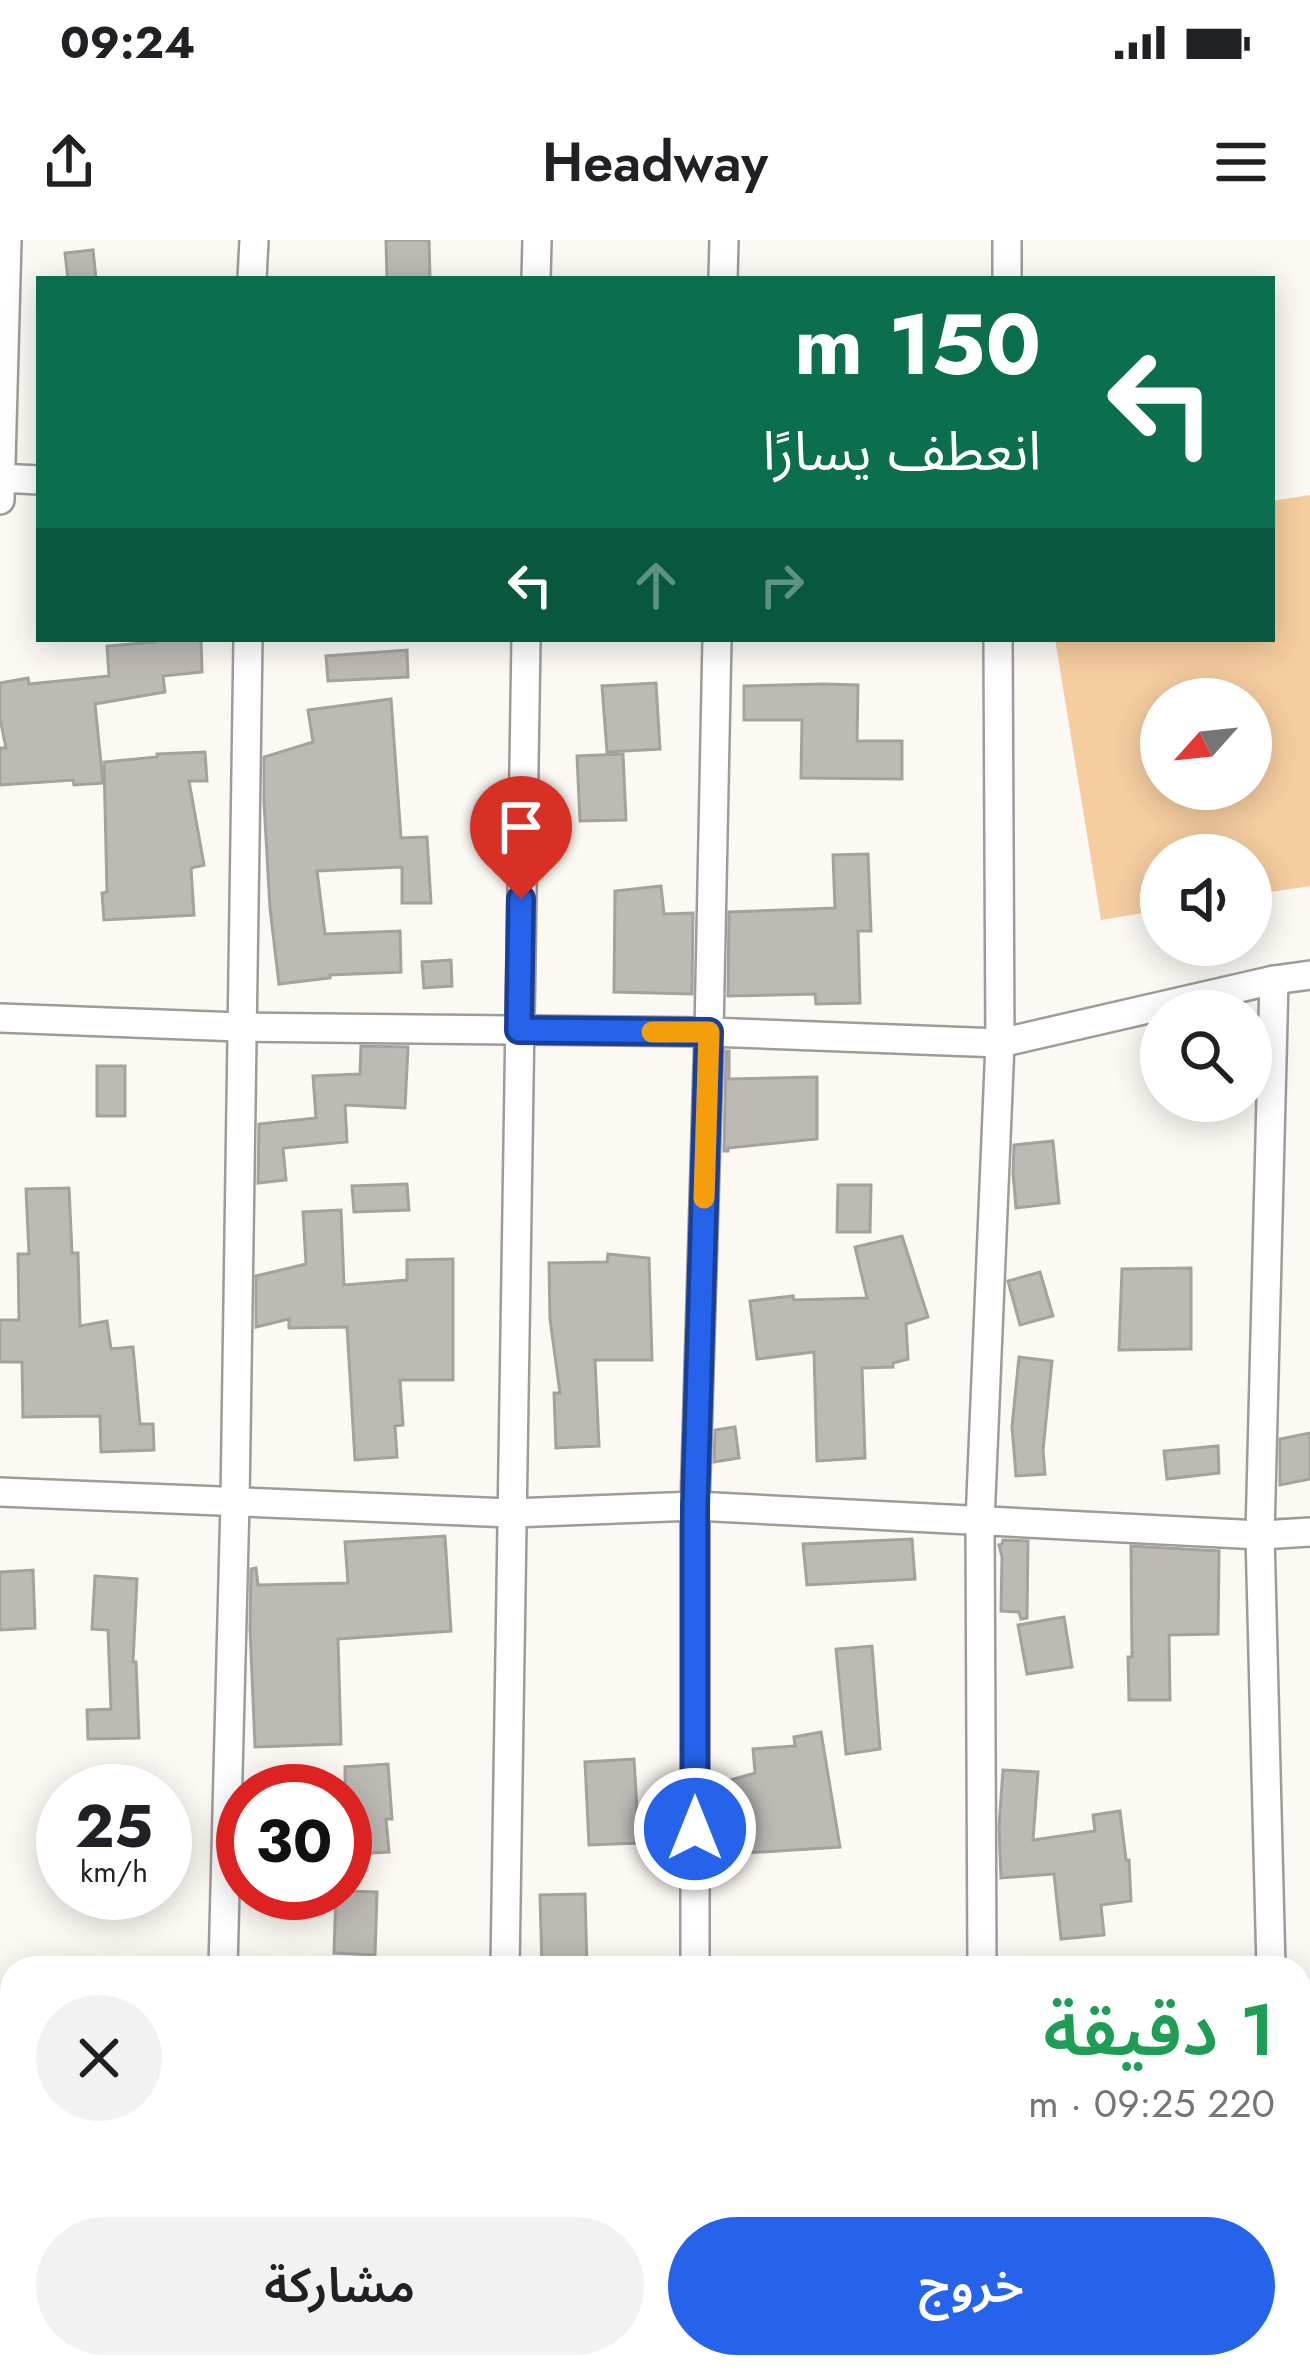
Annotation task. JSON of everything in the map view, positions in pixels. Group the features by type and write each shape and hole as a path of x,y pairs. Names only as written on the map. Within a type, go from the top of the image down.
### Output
{"street":[{"path":"0,500 7,240"},
{"path":"252,276 254,240"},
{"path":"536,276 537,240"},
{"path":"723,276 724,240"},
{"path":"1007,240 1007,276"},
{"path":"1,478 36,480"},
{"path":"223,1956 248,642"},
{"path":"506,1956 526,642"},
{"path":"695,1956 695,1506 717,642"},
{"path":"982,1956 980,1522 1000,1043 998,642"},
{"path":"0,1018 240,1027 709,1032 1000,1043 1310,975"},
{"path":"1271,1956 1260,1534 1274,980"},
{"path":"0,1492 512,1513 695,1506 1260,1534 1310,1532"}],"shaded area":[{"path":"1310,495 1310,886 1272,892 1272,834 1140,834 1140,914 1101,920 1055,642 1275,642 1275,501"}],"building":[{"path":"386,240 429,240 430,276 387,276"},
{"path":"93,250 96,276 68,276 65,253"},
{"path":"201,642 202,672 163,676 165,692 95,704 103,783 0,785 0,748 6,748 0,683 109,676 107,646"},
{"path":"407,650 408,677 328,681 326,656"},
{"path":"656,683 660,749 607,752 602,686"},
{"path":"858,685 857,741 902,741 902,779 801,778 802,720 744,720 744,686"},
{"path":"391,699 401,838 427,837 431,903 402,903 402,867 317,871 325,934 400,931 401,972 330,975 279,984 270,908 264,757 313,742 308,710"},
{"path":"205,752 207,781 189,781 204,865 191,868 194,915 104,920 104,762"},
{"path":"623,754 626,820 580,821 577,756"},
{"path":"868,854 871,931 858,931 860,1003 816,1004 815,994 728,996 729,912 835,908 833,855"},
{"path":"661,886 664,914 693,913 692,994 614,992 615,891"},
{"path":"451,960 452,986 424,988 422,962"},
{"path":"361,1046 408,1047 405,1108 345,1105 347,1142 283,1148 286,1180 258,1183 259,1124 316,1118 313,1076 360,1074"},
{"path":"726,1051 729,1079 817,1077 817,1139 724,1151"},
{"path":"97,1066 125,1066 125,1116 97,1116"},
{"path":"1053,1141 1059,1203 1016,1208 1014,1145"},
{"path":"407,1184 409,1210 354,1212 352,1186"},
{"path":"838,1185 871,1185 870,1232 837,1232"},
{"path":"69,1188 72,1253 78,1253 80,1326 107,1321 111,1349 133,1347 140,1424 153,1424 154,1450 101,1452 100,1416 23,1417 22,1362 0,1362 0,1320 19,1320 18,1254 29,1254 26,1189"},
{"path":"341,1210 344,1285 407,1280 407,1260 453,1259 453,1380 400,1380 403,1425 395,1426 397,1457 355,1460 347,1327 289,1328 289,1319 256,1327 256,1276 306,1264 303,1212"},
{"path":"902,1236 928,1317 906,1324 908,1359 893,1367 862,1368 865,1458 817,1461 814,1352 757,1359 750,1301 793,1296 794,1300 867,1298 855,1247"},
{"path":"608,1254 649,1258 652,1360 595,1360 599,1446 556,1448 554,1393 560,1393 550,1319 549,1263 607,1262"},
{"path":"1191,1268 1191,1349 1119,1350 1122,1269"},
{"path":"1040,1272 1053,1316 1020,1325 1008,1281"},
{"path":"1019,1357 1052,1361 1045,1474 1016,1476 1012,1427"},
{"path":"735,1427 739,1458 714,1462 715,1430"},
{"path":"1310,1433 1310,1479 1280,1485 1280,1439"},
{"path":"1218,1446 1219,1473 1167,1479 1164,1451"},
{"path":"445,1536 451,1631 338,1639 341,1744 255,1747 251,1569 256,1568 258,1585 348,1583 345,1542"},
{"path":"912,1539 915,1579 807,1585 803,1544"},
{"path":"1003,1540 1028,1541 1027,1618 1021,1619 1019,1612 1001,1611 999,1545"},
{"path":"1131,1546 1219,1551 1218,1634 1169,1635 1170,1700 1129,1700"},
{"path":"33,1570 35,1628 0,1630 0,1572"},
{"path":"95,1576 137,1579 133,1662 139,1738 88,1739 87,1710 111,1709 108,1630 92,1629"},
{"path":"1064,1617 1072,1667 1027,1674 1018,1625"},
{"path":"872,1646 880,1749 846,1754 836,1649"},
{"path":"821,1732 840,1847 713,1855 713,1825 724,1825 713,1785 755,1773 753,1749 795,1746 794,1737"},
{"path":"634,1759 639,1843 589,1845 585,1762"},
{"path":"388,1764 389,1852 372,1853 372,1765"},
{"path":"1003,1770 1038,1772 1033,1840 1095,1831 1093,1815 1120,1811 1131,1901 1101,1905 1104,1935 1061,1939 1054,1874 1001,1878"},
{"path":"372,1892 377,1892 375,1955 334,1953 335,1920 372,1920"},
{"path":"585,1894 587,1956 542,1956 540,1895"}],"slow traffic":[{"path":"652,1032 709,1032 704,1198"}],"route":[{"path":"521,899 519,1030 709,1032 695,1506 695,1829"}]}
